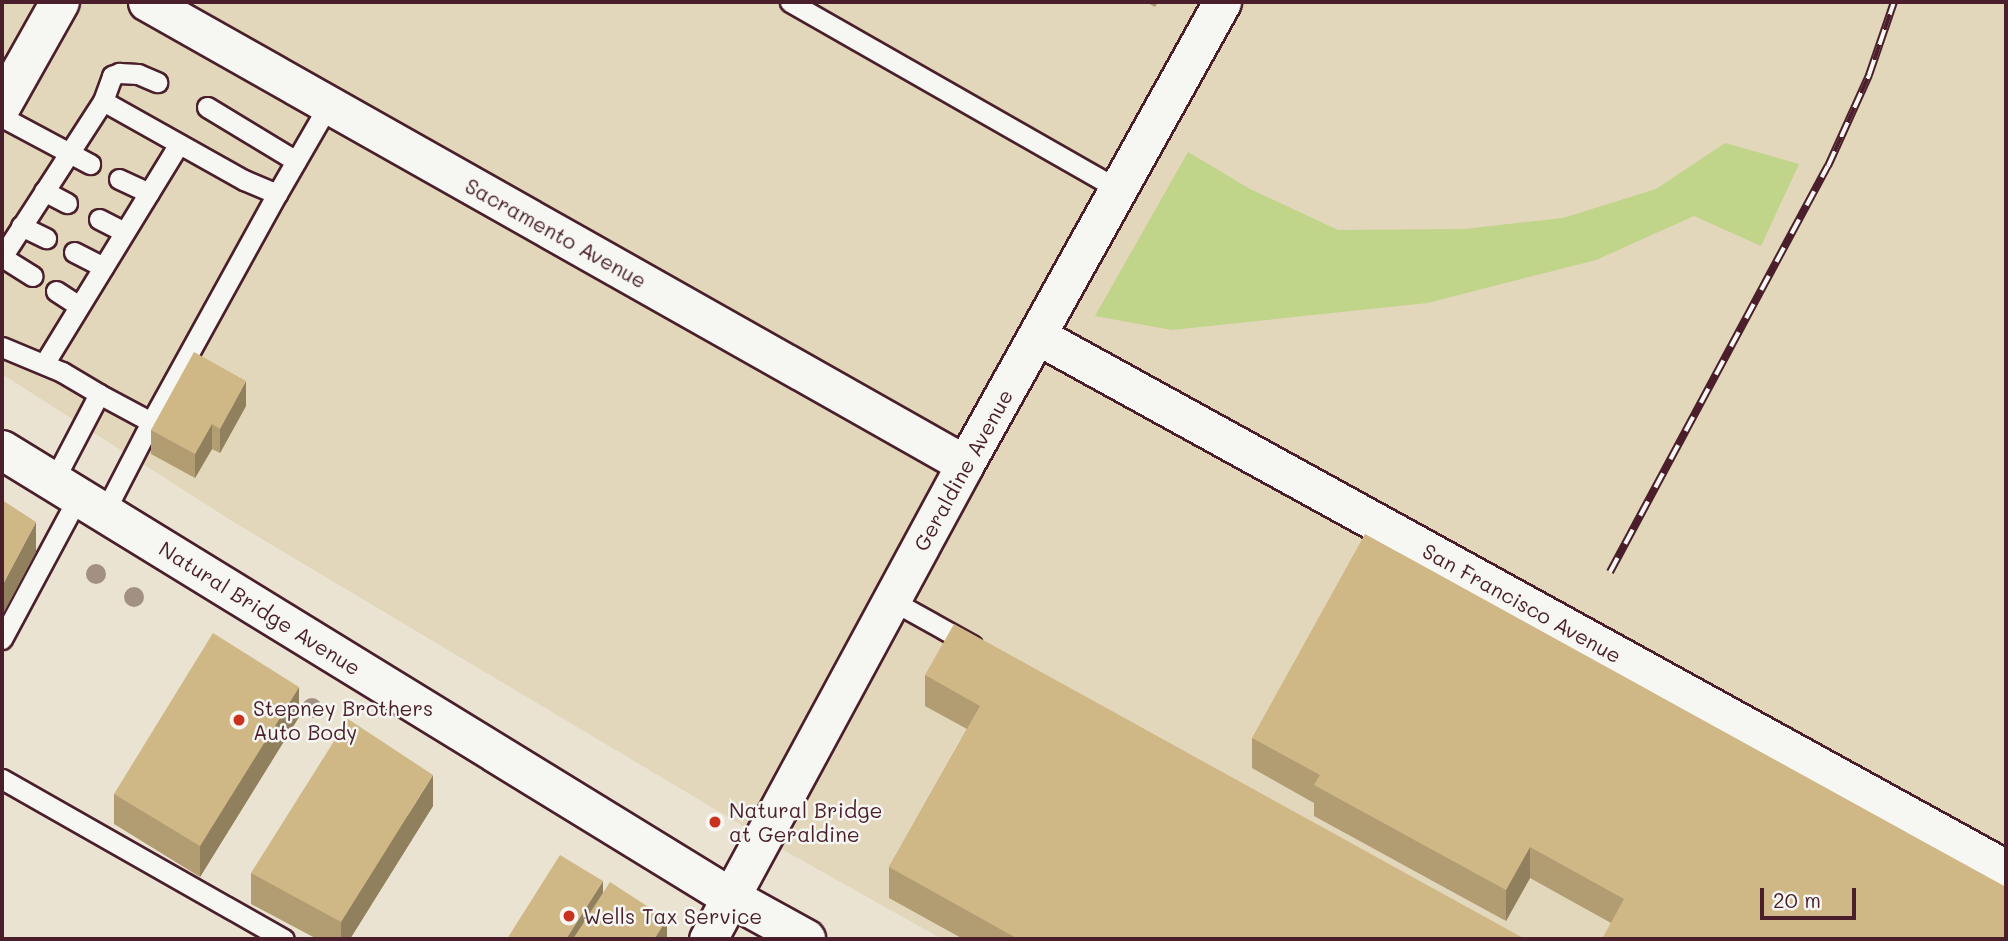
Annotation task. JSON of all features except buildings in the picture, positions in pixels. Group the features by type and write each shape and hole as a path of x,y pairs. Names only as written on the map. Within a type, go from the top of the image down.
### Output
{"main road":[{"path":"2,105 60,2"},
{"name":"Natural Bridge Avenue","path":"2,450 730,897 806,939"}],"street":[{"name":"Sacramento Avenue","path":"147,2 965,464"},
{"name":"Geraldine Avenue","path":"708,939 965,464 1222,2"},
{"name":"San Francisco Avenue","path":"1038,336 2006,869"}],"lane":[{"path":"790,2 1119,190"},
{"path":"32,276 2,257 103,101 111,76 119,72 138,74 157,82"},
{"path":"103,101 244,180 277,194"},
{"path":"2,639 78,497 151,422 329,104"},
{"path":"207,107 296,161"},
{"path":"2,117 90,163"},
{"path":"44,363 179,144"},
{"path":"119,179 149,193"},
{"path":"44,191 67,203"},
{"path":"99,219 124,232"},
{"path":"21,226 46,238"},
{"path":"74,252 103,267"},
{"path":"56,291 79,306"},
{"path":"2,344 44,363 151,422"},
{"path":"78,497 99,394"},
{"path":"891,600 989,654"},
{"path":"2,779 284,939"}],"shaded area":[{"path":"2,2 2006,2 2006,939 942,939 780,848 232,521 2,374"}],"green space":[{"path":"1725,143 1799,164 1761,246 1694,216 1596,260 1427,303 1172,330 1095,316 1188,152 1250,189 1338,230 1464,229 1563,218 1656,189"}],"railway":[{"path":"1610,572 1828,166 1869,75 1894,2"}],"place":[{"name":"Stepney Brothers Auto Body","path":"239,720"},
{"name":"Natural Bridge at Geraldine","path":"715,822"},
{"name":"Wells Tax Service","path":"569,916"}]}
